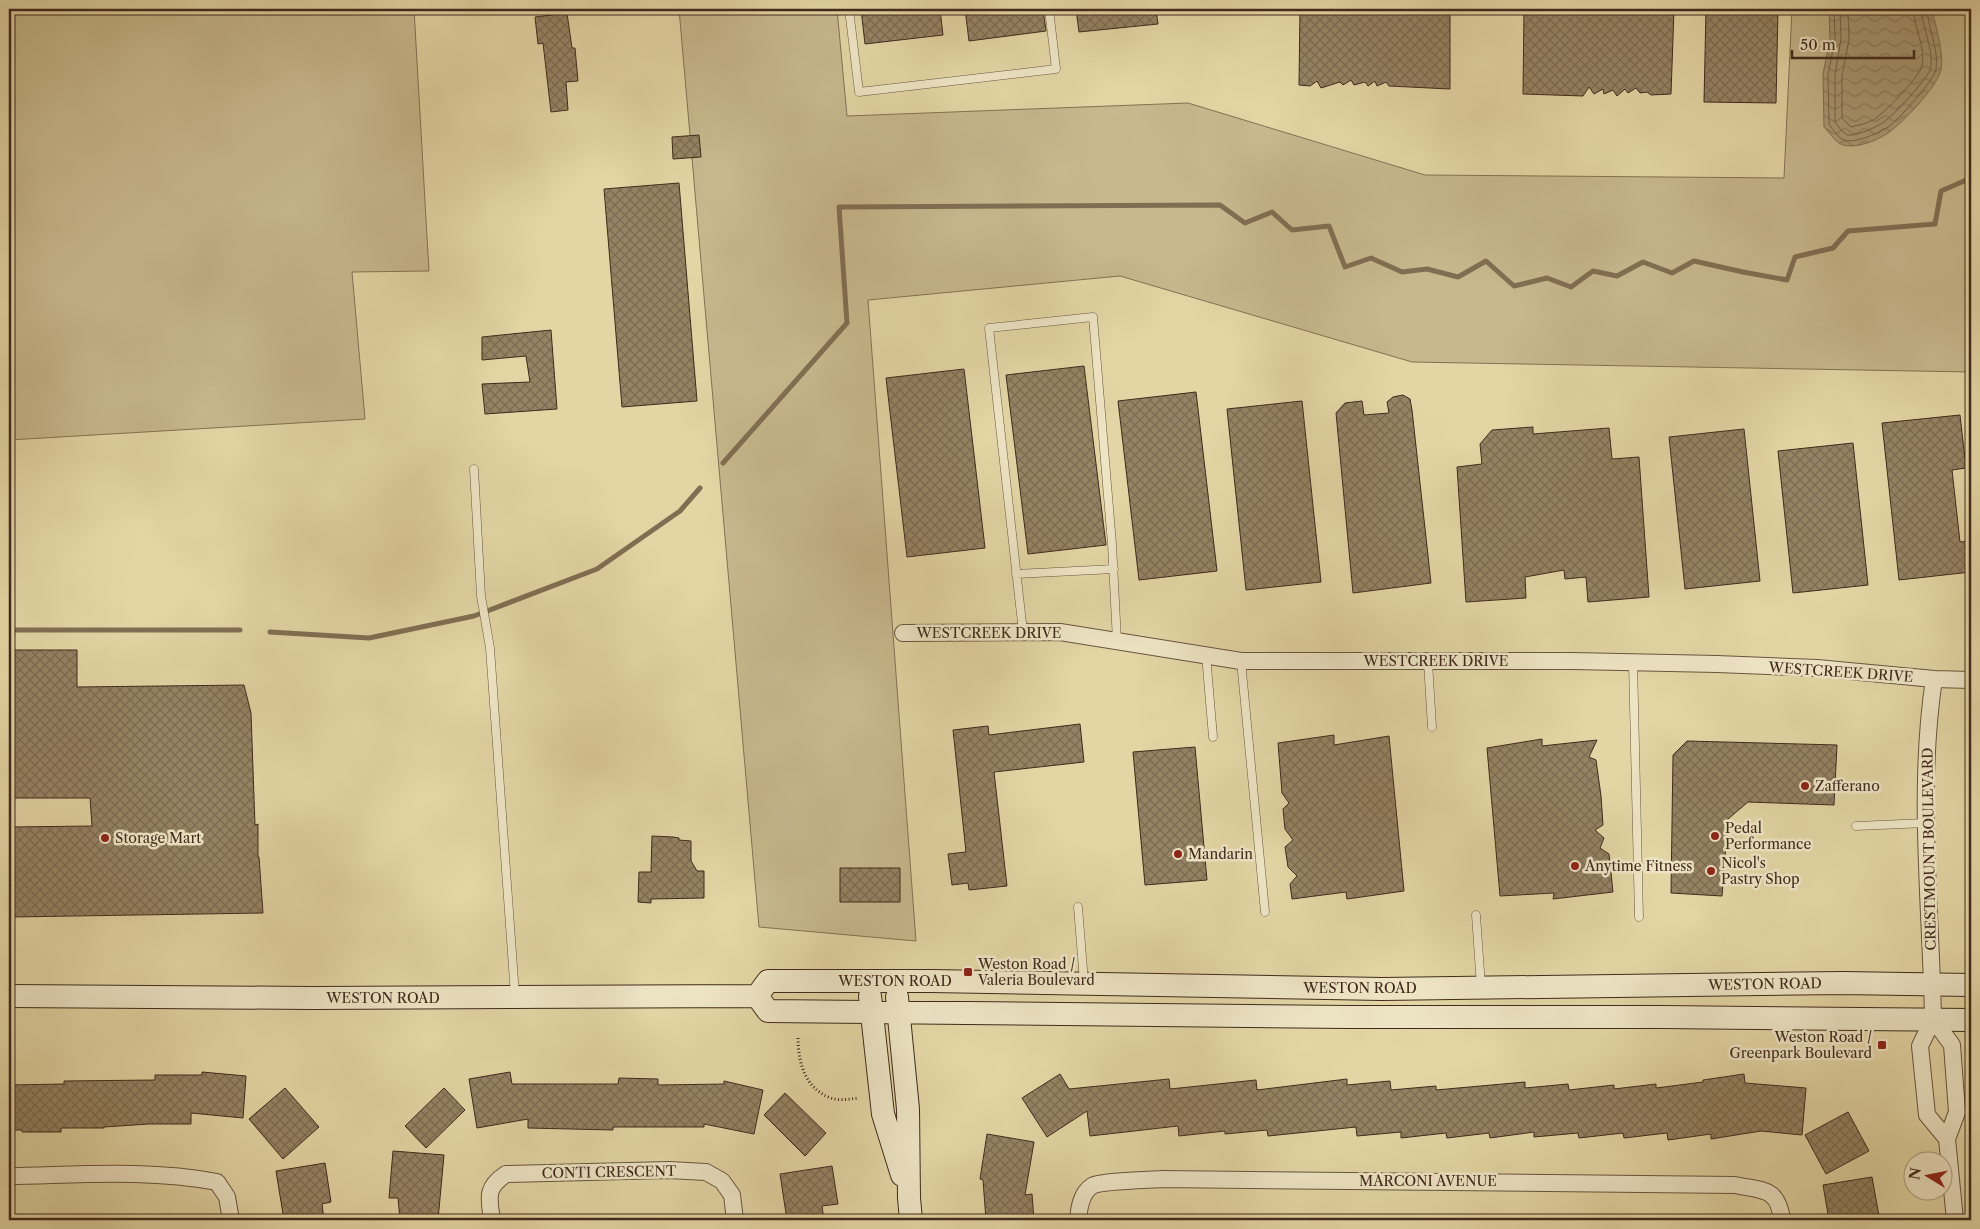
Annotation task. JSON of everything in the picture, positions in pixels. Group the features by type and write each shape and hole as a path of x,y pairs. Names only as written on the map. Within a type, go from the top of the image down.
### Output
{"main road":[{"name":"WESTON ROAD","path":"758,996 768,981 895,981 1382,990 1971,985"},
{"path":"869,981 882,1114 909,1198"},
{"path":"895,981 908,1109 911,1220"},
{"name":"WESTON ROAD","path":"9,996 758,996"},
{"name":"WESTON ROAD","path":"758,996 768,1011 1350,1017 1971,1020"}],"street":[{"name":"WESTCREEK DRIVE","path":"903,633 1060,632 1241,661 1633,662 1817,668 1934,679 1971,680"},
{"name":"CRESTMOUNT BOULEVARD","path":"1933,1019 1926,823 1928,721 1934,679"},
{"path":"1947,1139 1927,1115 1920,1046 1933,1019 1952,1045 1956,1112 1947,1139 1955,1220"},
{"name":"CONTI CRESCENT","path":"492,1220 489,1195 494,1181 506,1174 669,1170 706,1172 722,1181 732,1195 735,1220"},
{"path":"9,1176 146,1173 217,1182 227,1197 231,1220"},
{"name":"MARCONI AVENUE","path":"1078,1220 1078,1210 1084,1193 1093,1185 1162,1179 1736,1185 1769,1192 1780,1204 1782,1220"}],"lane":[{"path":"849,9 859,92 1056,69 1049,9"},
{"path":"1022,632 989,328 1093,317 1114,569 1117,642"},
{"path":"474,469 481,596 490,648 516,997"},
{"path":"1016,574 1114,569"},
{"path":"1206,655 1213,737"},
{"path":"1241,661 1265,912"},
{"path":"1428,662 1432,727"},
{"path":"1633,662 1639,917"},
{"path":"1856,826 1926,823"},
{"path":"1078,907 1084,984"},
{"path":"1476,915 1482,988"}],"path":[{"path":"798,1038 800,1063 810,1083 832,1098 859,1098"}],"shaded area":[{"path":"9,9 414,9 429,271 352,272 365,419 9,440"},
{"path":"679,9 837,9 847,116 1188,103 1425,175 1784,178 1792,9 1971,9 1971,372 1412,362 1120,276 868,300 916,941 759,927"}],"water":[{"path":"1829,9 1932,9 1939,42 1942,67 1937,79 1920,103 1888,133 1870,142 1856,146 1840,144 1824,127 1823,74 1830,39"}],"building":[{"path":"861,9 940,9 943,35 865,44"},
{"path":"965,9 1043,9 1046,31 969,41"},
{"path":"1076,9 1156,9 1158,24 1079,32"},
{"path":"1300,9 1450,9 1450,89 1389,86 1386,82 1377,86 1375,81 1368,86 1365,82 1354,85 1351,80 1343,85 1340,82 1321,88 1317,81 1310,86 1299,85"},
{"path":"1524,9 1674,9 1671,94 1651,95 1647,92 1640,93 1636,88 1628,93 1625,89 1617,96 1613,90 1604,94 1603,89 1594,94 1589,87 1583,96 1523,94"},
{"path":"1706,9 1778,9 1776,103 1704,102"},
{"path":"567,13 572,48 575,48 578,81 566,82 568,110 551,112 543,43 538,44 535,17"},
{"path":"699,135 701,157 673,159 672,137"},
{"path":"679,183 697,401 622,407 604,189"},
{"path":"551,330 557,409 485,414 482,384 530,382 526,356 482,360 482,337"},
{"path":"1084,366 1106,545 1028,554 1006,375"},
{"path":"964,369 985,548 907,557 886,378"},
{"path":"1196,392 1217,571 1139,580 1118,401"},
{"path":"1403,395 1410,399 1412,410 1431,583 1353,593 1336,413 1345,403 1362,401 1364,415 1389,413 1387,402 1393,397"},
{"path":"1302,401 1321,582 1246,590 1227,409"},
{"path":"1960,415 1966,468 1952,470 1960,542 1971,541 1971,572 1899,580 1882,423"},
{"path":"1533,427 1533,434 1609,428 1612,459 1639,457 1649,597 1588,602 1586,577 1565,579 1564,570 1525,577 1526,598 1466,602 1457,467 1482,464 1480,444 1492,430"},
{"path":"1744,429 1760,581 1685,589 1669,437"},
{"path":"1853,443 1868,585 1793,593 1778,451"},
{"path":"9,650 77,650 77,687 244,685 251,713 255,825 258,824 258,857 263,913 12,917 15,876 9,876 9,827 92,826 90,798 9,798"},
{"path":"1080,724 1084,762 994,772 1007,886 969,890 968,883 952,885 948,854 966,852 953,730 988,726 989,735"},
{"path":"1334,735 1334,745 1389,736 1404,891 1347,899 1346,892 1292,899 1290,884 1297,876 1288,867 1285,847 1293,840 1285,829 1283,809 1289,803 1282,793 1278,743"},
{"path":"1542,739 1542,746 1597,740 1589,757 1596,760 1603,825 1595,830 1604,838 1600,848 1609,854 1613,892 1553,899 1554,893 1500,896 1487,748"},
{"path":"1687,741 1837,745 1834,805 1748,802 1728,819 1722,896 1671,893 1673,755"},
{"path":"1195,747 1207,880 1145,885 1133,752"},
{"path":"652,836 673,837 679,838 679,840 691,841 691,861 697,871 704,871 704,898 651,899 651,903 638,902 639,872 651,872"},
{"path":"840,868 900,868 900,902 840,902"},
{"path":"202,1072 246,1076 243,1118 191,1113 191,1124 61,1128 61,1132 9,1130 9,1085 64,1084 64,1081 155,1080 155,1075 202,1075"},
{"path":"510,1072 512,1084 618,1084 619,1078 658,1079 658,1085 724,1084 724,1081 763,1090 754,1134 704,1124 704,1127 613,1127 613,1130 528,1128 528,1119 477,1128 469,1079"},
{"path":"1060,1074 1069,1089 1169,1079 1170,1089 1256,1080 1257,1090 1347,1079 1347,1085 1390,1081 1391,1090 1436,1086 1436,1090 1525,1082 1525,1088 1568,1084 1569,1090 1614,1085 1614,1089 1656,1084 1656,1088 1744,1074 1745,1083 1806,1088 1802,1135 1761,1131 1711,1139 1711,1134 1668,1140 1667,1133 1624,1138 1623,1133 1579,1138 1578,1133 1534,1137 1534,1132 1490,1138 1489,1133 1447,1138 1446,1133 1401,1138 1401,1132 1357,1136 1356,1127 1268,1136 1267,1130 1225,1134 1225,1131 1179,1136 1178,1126 1090,1136 1087,1111 1047,1137 1022,1098"},
{"path":"285,1088 319,1127 283,1159 249,1119"},
{"path":"444,1088 465,1110 426,1148 405,1126"},
{"path":"785,1093 826,1133 805,1156 764,1115"},
{"path":"1848,1112 1869,1151 1826,1174 1805,1135"},
{"path":"987,1134 1034,1142 1025,1195 1032,1194 1034,1220 986,1220 983,1180 980,1179"},
{"path":"393,1151 444,1155 438,1220 400,1220 398,1198 389,1198"},
{"path":"325,1163 331,1202 322,1204 324,1220 284,1220 276,1171"},
{"path":"832,1166 838,1204 822,1206 824,1220 787,1220 780,1174"},
{"path":"1872,1177 1879,1216 1851,1220 1829,1220 1823,1185"}],"waterway":[{"path":"723,463 847,323 839,207 1220,205 1245,223 1272,212 1292,230 1329,226 1345,267 1371,258 1402,272 1427,269 1458,277 1486,261 1514,286 1547,278 1571,287 1593,271 1617,276 1643,262 1672,273 1694,261 1787,280 1795,257 1833,248 1848,231 1935,224 1941,191 1971,178"},
{"path":"270,632 369,638 474,616 597,569 680,511 700,488"},
{"path":"9,630 240,630"}],"place":[{"name":"Zafferano","path":"1805,786"},
{"name":"Pedal Performance","path":"1715,836"},
{"name":"Storage Mart","path":"105,838"},
{"name":"Mandarin","path":"1178,854"},
{"name":"Anytime Fitness","path":"1575,866"},
{"name":"Nicol's Pastry Shop","path":"1711,871"},
{"name":"Weston Road / Valeria Boulevard","path":"968,972"},
{"name":"Weston Road / Greenpark Boulevard","path":"1882,1045"}]}
